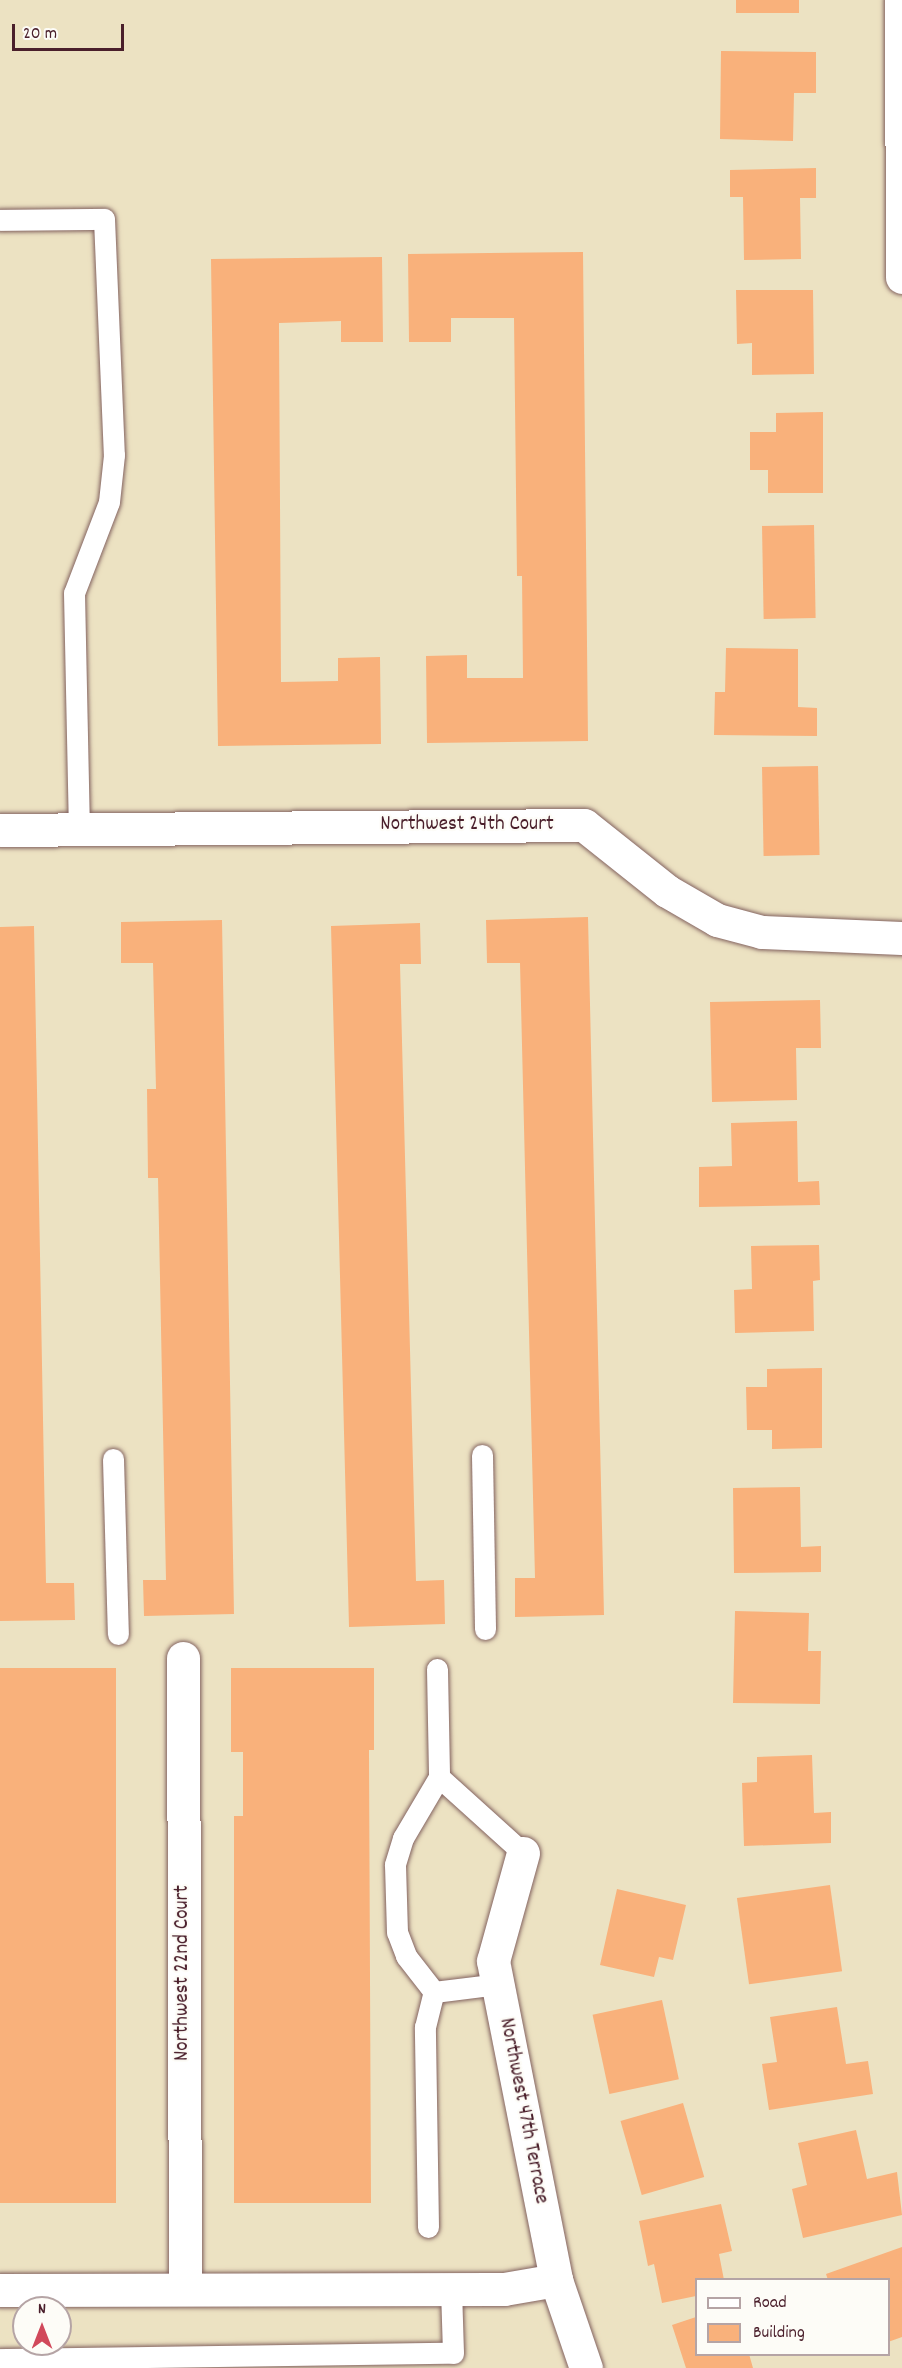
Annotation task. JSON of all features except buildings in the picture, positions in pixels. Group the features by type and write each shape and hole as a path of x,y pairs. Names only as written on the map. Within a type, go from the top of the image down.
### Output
{"street":[{"path":"901,0 902,277"},
{"name":"Northwest 24th Court","path":"0,830 584,825 667,891 717,920 772,933 902,938"},
{"name":"Northwest 22nd Court","path":"183,1658 185,2287"},
{"name":"Northwest 47th Terrace","path":"523,1853 494,1961 556,2280 586,2368"},
{"path":"0,2290 185,2287 504,2289 556,2280"}],"lane":[{"path":"0,220 104,219 114,455 109,502 74,593 79,829"},
{"path":"482,1455 485,1629"},
{"path":"112,1459 118,1634"},
{"path":"434,1992 406,1956 397,1932 394,1894 395,1864 403,1838 439,1777 437,1669"},
{"path":"439,1777 523,1853"},
{"path":"434,1992 498,1984"},
{"path":"428,2227 425,2027 434,1992"},
{"path":"0,2359 453,2353 452,2289"}]}
